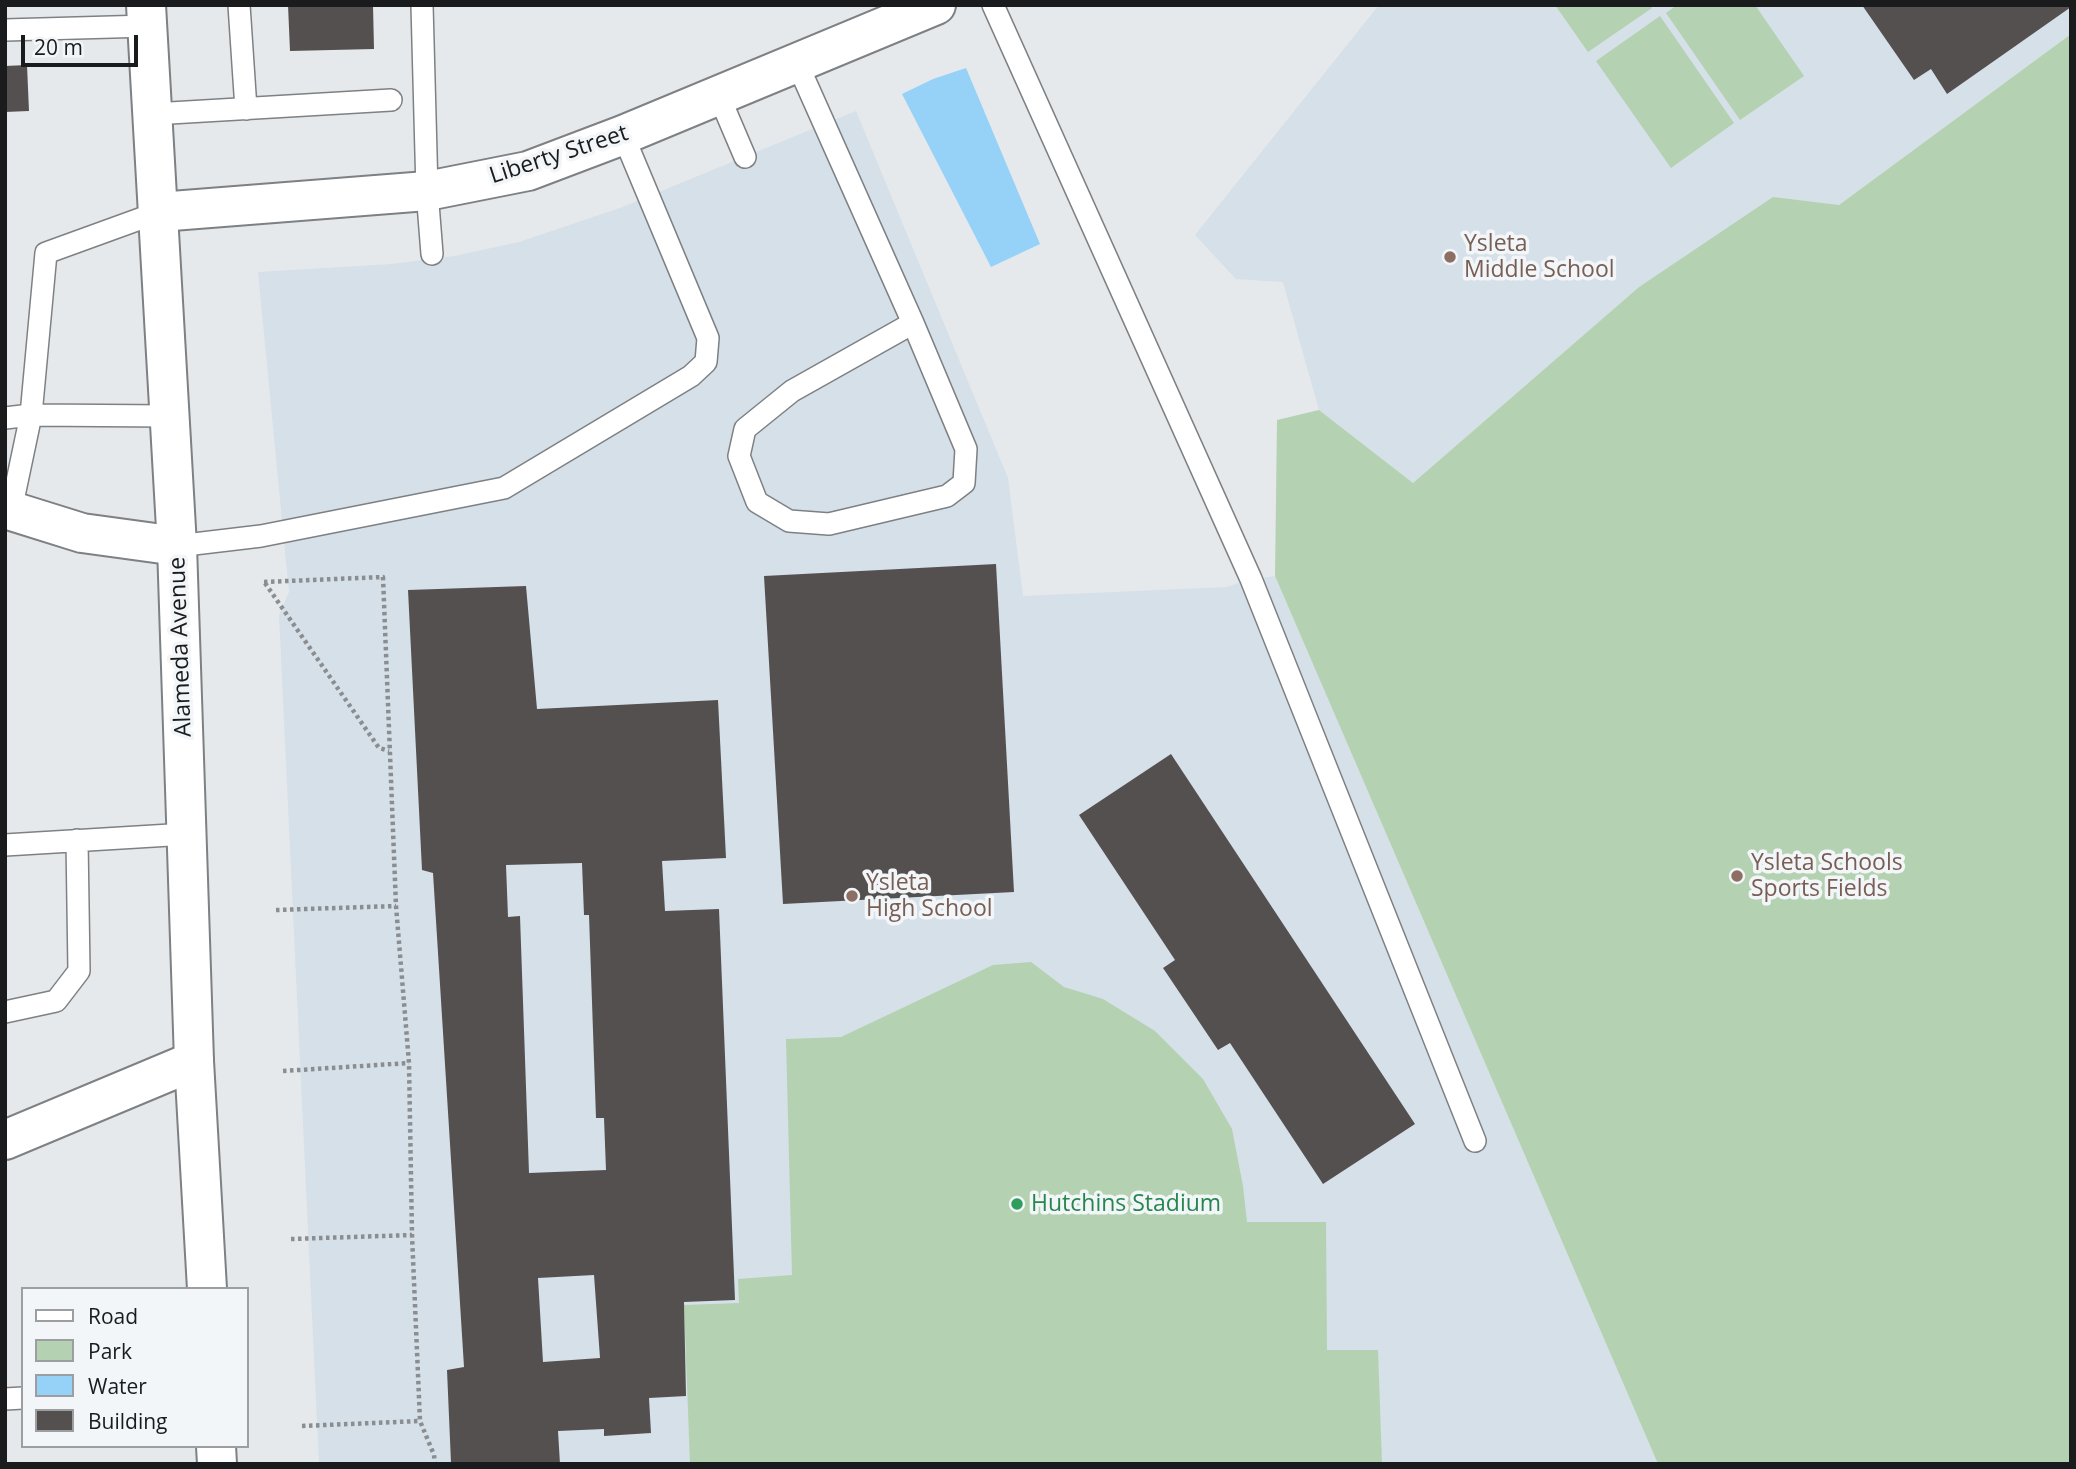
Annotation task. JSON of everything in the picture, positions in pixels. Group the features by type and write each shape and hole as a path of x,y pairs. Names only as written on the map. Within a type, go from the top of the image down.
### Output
{"main road":[{"name":"Liberty Street","path":"159,212 427,191 528,171 719,96 936,5"},
{"name":"Alameda Avenue","path":"147,16 171,416 194,1061 207,1287"},
{"path":"8,510 82,533 177,546"},
{"path":"5,1140 194,1061"}],"lane":[{"path":"239,5 246,109"},
{"path":"422,5 427,191 432,254"},
{"path":"993,5 1251,579 1475,1141"},
{"path":"5,30 147,16"},
{"path":"797,63 913,323 966,449 964,483 947,496 830,524 789,521 757,502 739,456 745,429 792,391 913,323"},
{"path":"719,96 744,157"},
{"path":"153,114 391,100"},
{"path":"177,546 261,536 504,488 691,376 706,362 708,338 623,135"},
{"path":"8,510 31,415 46,253 159,212"},
{"path":"5,418 31,415 171,416"},
{"path":"5,845 187,834"},
{"path":"5,1012 56,1001 79,971 77,840"}],"path":[{"path":"389,751 379,748 264,582 383,577 396,906 409,1063 412,1236 420,1422 435,1464"},
{"path":"276,910 396,906"},
{"path":"283,1071 409,1063"},
{"path":"292,1239 412,1236"},
{"path":"302,1426 420,1422"}],"shaded area":[{"name":"Ysleta Middle School","path":"1379,5 2071,5 2071,34 1839,205 1773,198 1639,287 1413,483 1319,410 1283,282 1236,279 1195,235"},
{"name":"Ysleta High School","path":"856,111 1008,478 1023,596 1227,587 1251,579 1275,576 1658,1464 319,1464 279,615 289,592 258,272 392,264 454,256 519,242 620,208"}],"green space":[{"path":"1555,5 1650,5 1652,8 1588,52"},
{"path":"1677,5 1755,5 1804,76 1740,120 1666,13"},
{"path":"1660,16 1734,123 1671,168 1596,61"},
{"name":"Ysleta Schools Sports Fields","path":"2071,34 2071,1464 1658,1464 1275,576 1277,420 1319,410 1413,483 1639,287 1773,197 1839,205"},
{"name":"Hutchins Stadium","path":"1031,962 1064,987 1103,999 1155,1031 1203,1079 1232,1129 1247,1222 1326,1222 1327,1350 1378,1350 1382,1464 690,1464 684,1305 739,1303 738,1279 792,1275 786,1039 841,1037 993,965"}],"water":[{"path":"966,68 1040,244 991,267 902,94 933,79"}],"building":[{"path":"288,5 373,5 374,49 290,51"},
{"path":"1862,5 2071,7 1947,94 1931,69 1914,80"},
{"path":"27,65 29,111 5,112 5,66"},
{"path":"996,564 1014,892 783,904 764,576"},
{"path":"526,586 537,709 718,700 726,858 662,861 665,911 719,909 735,1300 684,1302 686,1396 649,1398 651,1433 604,1436 604,1429 558,1431 560,1464 451,1463 447,1370 464,1367 433,873 422,870 408,590","holes":["582,863 584,915 589,915 596,1118 604,1118 606,1170 529,1173 520,916 508,917 506,865","594,1275 600,1358 543,1362 538,1278"]},
{"path":"1171,754 1415,1124 1323,1184 1230,1043 1218,1050 1163,968 1175,960 1079,815"}],"place":[{"name":"Ysleta Middle School","path":"1450,257"},
{"name":"Ysleta Schools Sports Fields","path":"1737,876"},
{"name":"Ysleta High School","path":"852,896"},
{"name":"Hutchins Stadium","path":"1017,1204"}]}
